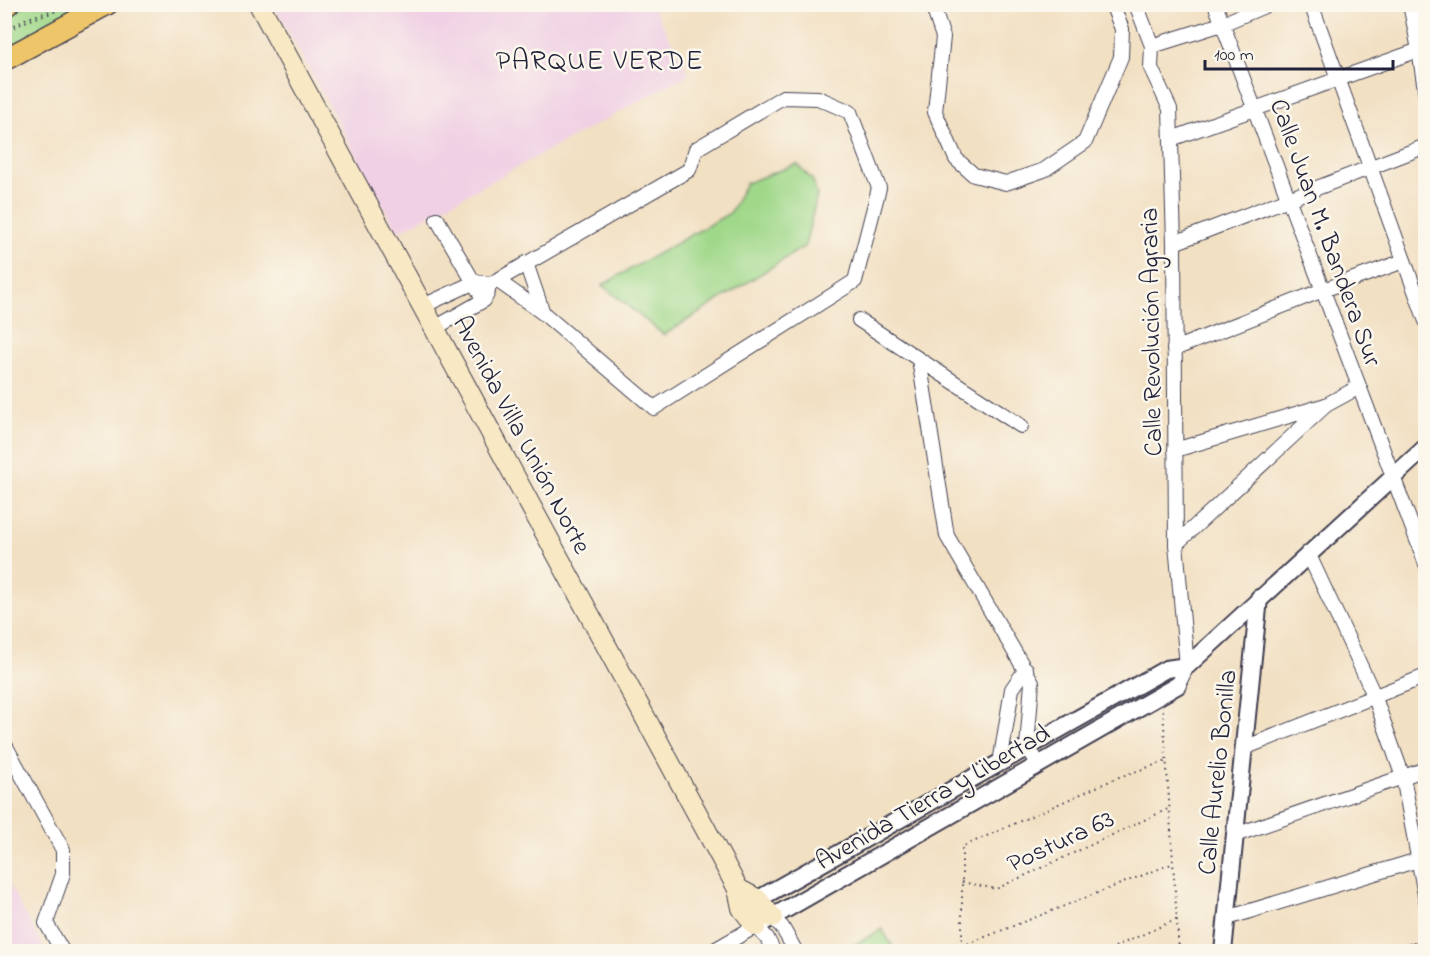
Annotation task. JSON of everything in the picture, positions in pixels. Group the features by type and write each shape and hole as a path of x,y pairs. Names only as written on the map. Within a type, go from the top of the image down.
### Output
{"main road":[{"path":"4,60 107,4"},
{"name":"Avenida Villa Unión Norte","path":"259,4 746,899 764,921"}],"street":[{"path":"932,4 943,37 936,112 956,159 975,175 1006,183 1044,170 1085,142 1121,57 1122,29 1112,4"},
{"name":"Calle Revolución Agraria","path":"1136,4 1152,46 1151,68 1170,109 1174,243 1176,544 1187,666"},
{"name":"Calle Juan M. Bandera Sur","path":"1215,4 1256,108 1425,564"},
{"path":"1152,46 1222,24 1269,4"},
{"path":"1311,4 1425,321"},
{"path":"1410,4 1425,96"},
{"path":"1171,139 1419,50"},
{"path":"423,306 475,282 495,282 543,313 654,408 855,281 879,188 850,112 818,98 783,96 696,149 689,170 495,282 484,300 435,328"},
{"path":"1174,243 1425,146"},
{"path":"437,219 484,300"},
{"path":"1174,350 1323,290 1404,261"},
{"path":"526,263 543,313"},
{"path":"860,320 1021,426"},
{"path":"919,360 947,536 1032,682 1028,747 1039,765"},
{"path":"1175,450 1326,405 1359,387"},
{"path":"1176,544 1326,405"},
{"path":"1178,685 1187,666 1425,447"},
{"path":"1308,553 1374,695 1403,777 1425,900"},
{"name":"Calle Aurelio Bonilla","path":"1223,951 1259,598"},
{"path":"746,899 878,833 1166,669 1187,666"},
{"path":"1000,763 1012,689 1026,669"},
{"path":"1244,748 1425,675"},
{"name":"Avenida Tierra y Libertad","path":"711,951 1178,685"},
{"path":"4,742 63,850 63,874 46,923 63,951"},
{"path":"1235,835 1425,769"},
{"path":"970,780 981,798"},
{"path":"878,833 888,851"},
{"path":"1227,918 1418,860"},
{"path":"774,951 766,938 764,921 782,927 796,951"},
{"path":"1408,951 1425,946"}],"path":[{"path":"4,32 26,19 72,4"},
{"path":"4,32 27,21 68,8"},
{"path":"1162,696 1179,951"},
{"path":"962,951 962,847 1119,777 1167,761"},
{"name":"Postura 63","path":"962,882 996,889 1170,808"},
{"path":"962,946 1174,863"},
{"path":"1104,951 1177,919"}],"shaded area":[{"path":"274,5 652,5 689,74 402,230 396,229"},
{"path":"5,877 45,951 5,951"}],"green space":[{"path":"26,5 87,5 5,50 5,16"},
{"path":"797,164 813,181 817,195 805,246 664,335 602,285 730,213 746,183"},
{"path":"882,929 895,951 855,951 852,946"}],"district":[{"name":"PARQUE VERDE","path":"600,59"}]}
